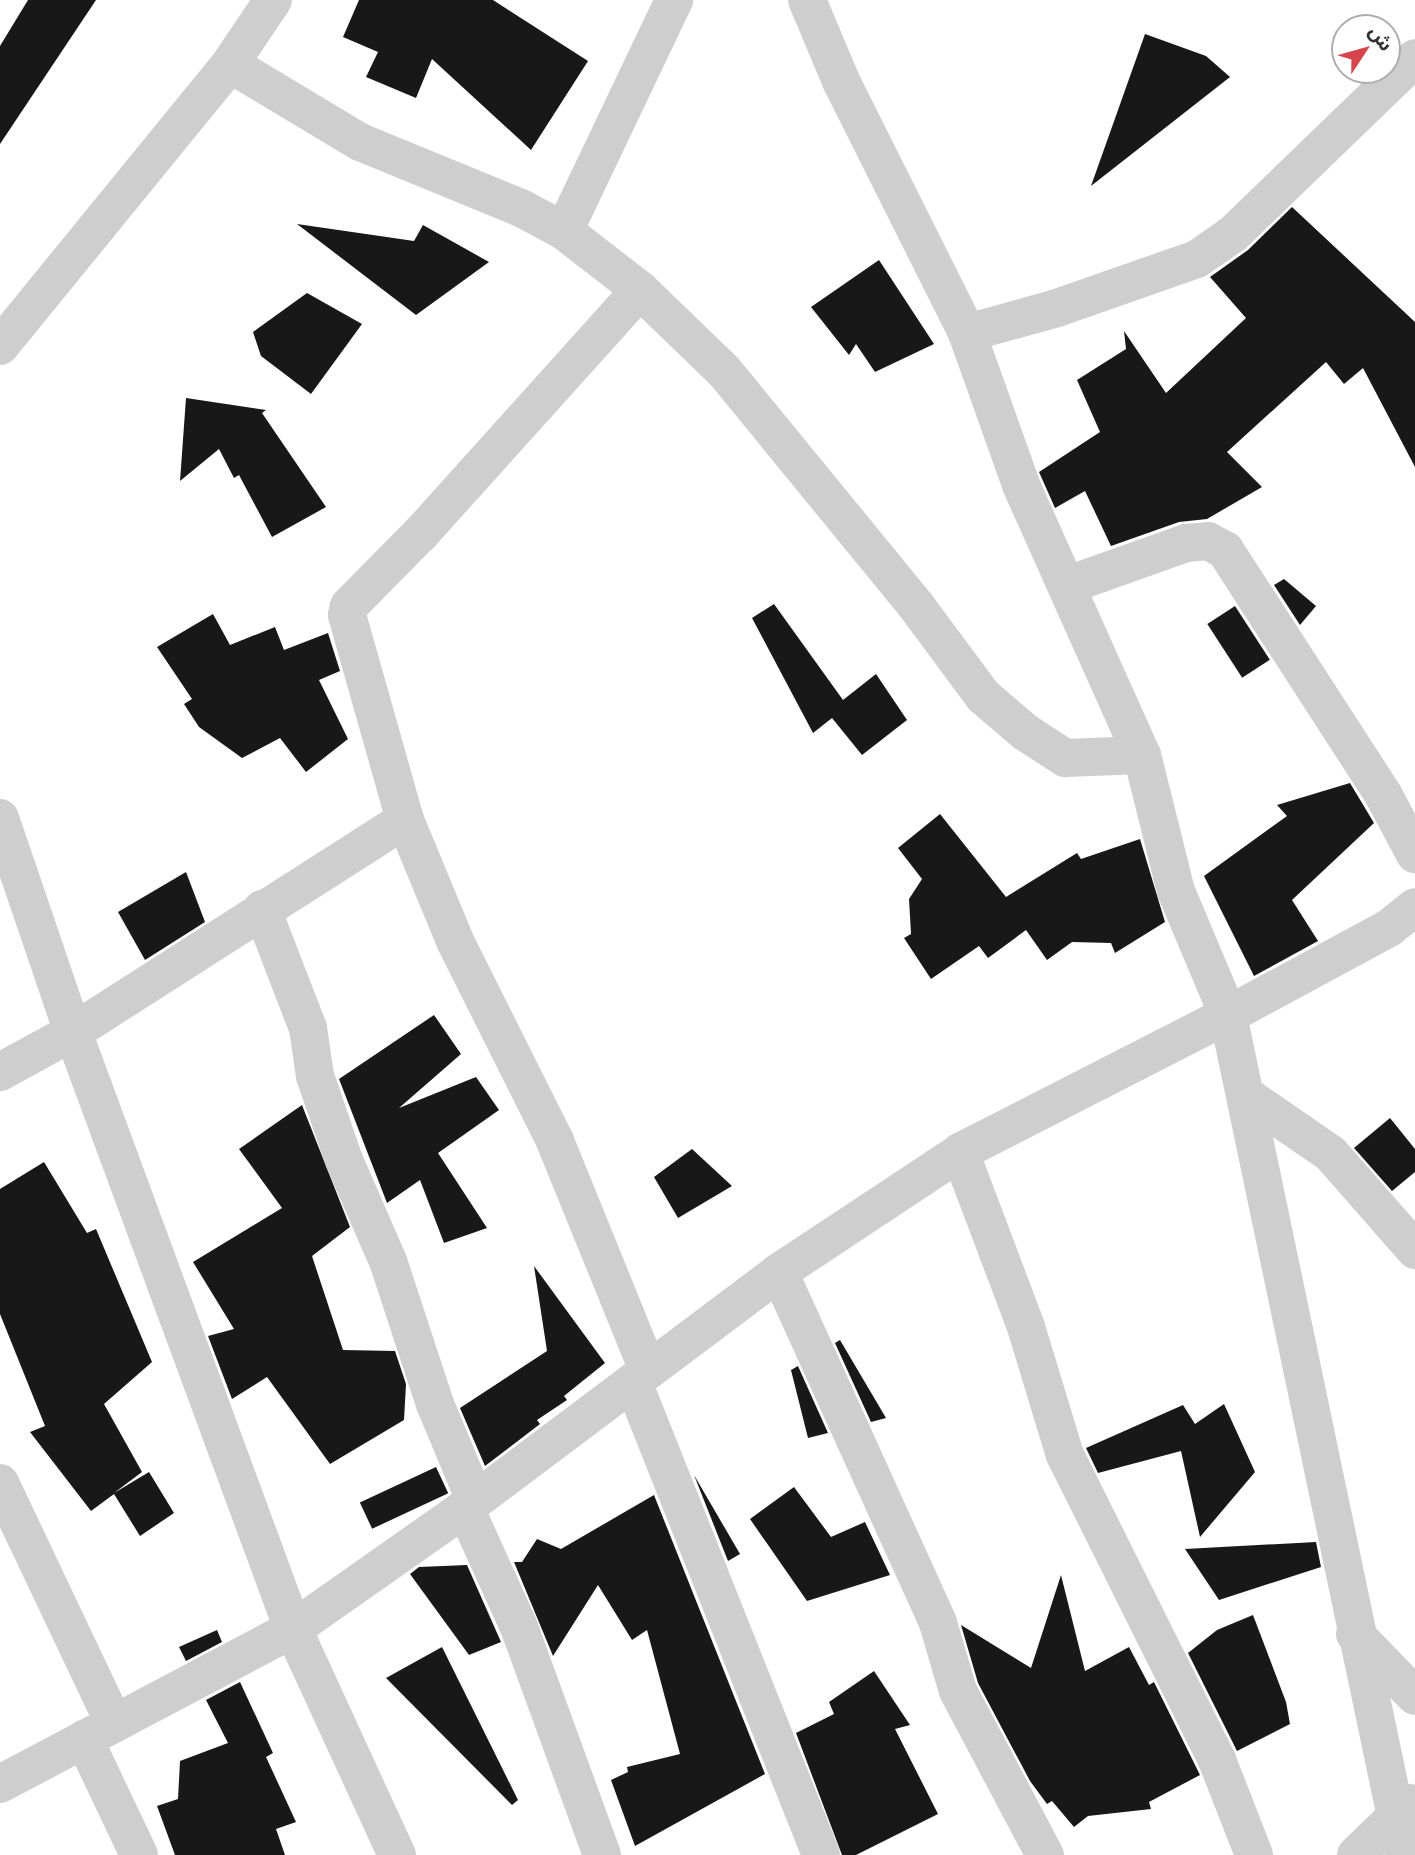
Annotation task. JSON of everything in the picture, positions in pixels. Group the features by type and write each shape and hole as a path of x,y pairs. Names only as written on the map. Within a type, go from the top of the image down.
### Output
{"street":[{"path":"0,346 230,64 273,0"},
{"path":"564,231 674,0"},
{"path":"807,0 841,81 967,333 1021,485 1142,755 1176,891 1228,1015 1247,1096 1355,1634 1406,1808 1404,1855"},
{"path":"967,333 1057,308 1197,259 1233,234 1415,58"},
{"path":"230,64 360,142 521,208 564,231 639,290 724,371 917,607 983,696 1025,732 1065,758 1142,755"},
{"path":"639,290 420,534 349,606 348,629 405,820 455,941 555,1141 640,1376 821,1855"},
{"path":"1068,585 1186,543 1208,541 1226,550 1377,784 1415,855"},
{"path":"0,818 73,1032 293,1629 397,1855"},
{"path":"0,1072 73,1032 405,820"},
{"path":"0,1784 293,1629 470,1504 779,1272 960,1152 1228,1015 1389,928 1415,907"},
{"path":"262,909 308,1028 315,1076 344,1160 388,1261 470,1504 519,1627 602,1855"},
{"path":"1247,1096 1331,1154 1415,1250"},
{"path":"960,1152 1026,1327 1065,1455 1217,1760 1254,1855"},
{"path":"779,1272 938,1623 958,1691 1045,1855"},
{"path":"0,1483 99,1731 139,1855"},
{"path":"1355,1634 1415,1696"},
{"path":"1356,1855 1406,1808"}],"building":[{"path":"28,0 96,0 0,144 0,46"},
{"path":"359,0 493,0 588,61 531,150 432,59 416,98 366,77 378,52 343,37"},
{"path":"1145,34 1206,56 1230,77 1091,186"},
{"path":"1292,207 1415,322 1415,467 1363,368 1344,384 1326,362 1227,452 1262,487 1207,519 1179,522 1111,546 1085,491 1055,508 1039,472 1100,432 1077,380 1126,349 1124,331 1166,393 1246,318 1210,277 1248,250"},
{"path":"297,224 414,241 423,225 489,262 416,315"},
{"path":"879,260 934,344 875,372 856,344 849,355 811,307"},
{"path":"307,293 362,324 311,394 261,356 253,332"},
{"path":"186,398 266,410 262,413 326,507 272,537 239,475 234,478 219,449 180,481"},
{"path":"1284,579 1316,606 1300,625 1274,585"},
{"path":"774,604 843,700 876,674 907,720 862,755 832,718 813,733 752,618"},
{"path":"1235,606 1270,660 1242,678 1207,624"},
{"path":"213,614 230,645 275,627 284,650 328,633 340,671 319,680 348,739 306,772 280,738 242,758 199,727 184,704 192,699 157,647"},
{"path":"1350,783 1374,823 1292,900 1318,941 1254,976 1204,876 1287,816 1277,805"},
{"path":"940,814 1006,897 1077,853 1081,859 1140,839 1165,922 1115,953 1111,943 1072,942 1047,960 1026,930 988,958 979,946 931,979 904,938 911,934 909,899 922,879 898,848"},
{"path":"186,872 205,922 145,960 118,912"},
{"path":"434,1015 461,1054 399,1108 476,1077 499,1110 438,1153 487,1228 444,1243 420,1180 387,1203 339,1079"},
{"path":"302,1105 350,1227 312,1256 343,1350 395,1351 406,1384 404,1420 330,1464 267,1377 232,1399 208,1336 234,1329 193,1262 282,1208 239,1149"},
{"path":"1390,1118 1415,1149 1415,1172 1392,1191 1354,1148"},
{"path":"692,1149 732,1186 678,1218 654,1177"},
{"path":"44,1162 87,1233 96,1229 152,1362 104,1404 142,1472 114,1493 149,1472 174,1513 140,1536 114,1494 91,1511 30,1432 45,1426 0,1314 0,1189"},
{"path":"534,1266 605,1363 564,1396 567,1400 537,1420 540,1424 485,1466 460,1408 547,1351"},
{"path":"840,1340 886,1418 871,1422 835,1343"},
{"path":"798,1366 828,1433 808,1438 791,1370"},
{"path":"1224,1404 1255,1472 1200,1537 1181,1451 1098,1473 1086,1448 1183,1405 1195,1424"},
{"path":"436,1467 448,1493 372,1529 360,1502"},
{"path":"694,1475 740,1554 728,1561"},
{"path":"794,1487 831,1537 865,1522 890,1575 807,1601 750,1519"},
{"path":"654,1495 765,1774 635,1846 611,1780 628,1772 627,1767 680,1754 647,1630 632,1640 598,1585 553,1656 514,1562 522,1562 537,1539 561,1549"},
{"path":"1316,1542 1321,1567 1219,1600 1185,1549"},
{"path":"467,1565 501,1642 469,1655 410,1574 419,1567"},
{"path":"1061,1575 1085,1671 1129,1647 1149,1685 1154,1682 1200,1775 1149,1802 1151,1809 1088,1816 1074,1827 1052,1801 1047,1804 1030,1781 978,1683 961,1625 1031,1668"},
{"path":"1253,1615 1286,1702 1290,1724 1237,1751 1188,1653 1217,1630"},
{"path":"217,1630 222,1642 186,1661 179,1647"},
{"path":"442,1647 518,1800 512,1805 386,1678"},
{"path":"874,1671 910,1725 895,1729 938,1814 856,1855 842,1855 796,1733 834,1714 829,1702"},
{"path":"240,1682 273,1753 266,1757 296,1822 276,1829 285,1855 175,1855 157,1806 178,1799 180,1761 228,1743 206,1700"}]}
